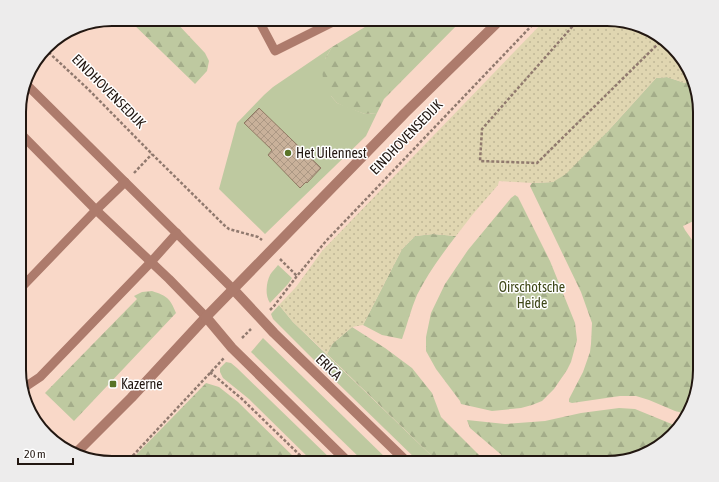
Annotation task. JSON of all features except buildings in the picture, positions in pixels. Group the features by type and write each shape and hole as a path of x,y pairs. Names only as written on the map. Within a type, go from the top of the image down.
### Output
{"street":[{"name":"EINDHOVENSEDIJK","path":"82,450 233,289 405,113 494,26"},
{"name":"ERICA","path":"233,289 274,333 401,456"},
{"path":"206,317 232,348 342,456"}],"lane":[{"path":"262,26 275,51 325,26"},
{"path":"30,88 233,289"},
{"path":"26,139 96,210 169,279 206,317"},
{"path":"26,283 125,182"},
{"path":"28,385 40,377 177,233"}],"path":[{"name":"EINDHOVENSEDIJK","path":"132,456 232,348 274,306 326,241 531,26"},
{"path":"573,26 482,129 480,161 537,163 659,43"},
{"name":"EINDHOVENSEDIJK","path":"49,53 88,89 224,225 229,229 258,237 297,276"},
{"path":"125,182 152,154"},
{"path":"210,372 242,399 301,456"}],"green space":[{"path":"135,26 180,26 205,53 209,61 207,71 195,84"},
{"path":"366,26 456,26 384,99 377,113 365,114 345,107 337,103 326,93 322,68 332,47"},
{"path":"332,47 325,59 331,96 337,103 365,114 377,113 366,136 265,234 219,189 237,123 273,87"},
{"path":"667,77 685,83 687,81 693,106 693,221 683,226 693,241 693,376 688,398 682,413 636,396 620,396 572,403 569,402 569,399 583,372 590,352 592,323 581,292 530,186 532,183 553,182 608,131 656,78"},
{"name":"Oirschotsche Heide","path":"515,195 518,197 550,261 575,323 577,340 571,362 567,370 554,389 542,401 521,408 492,411 461,404 436,369 426,351 426,337 431,313 445,284 468,250"},
{"path":"433,234 456,236 425,280 417,295 402,339 382,335 363,325 402,249 415,236"},
{"path":"278,265 292,278 270,303 267,293 268,282 271,274"},
{"path":"152,291 167,298 172,304 176,313 74,421 45,393 137,299 134,296 142,292"},
{"path":"279,305 293,322 432,456 413,456 273,319 271,314"},
{"path":"352,327 385,348 412,368 432,393 441,417 480,456 432,456 327,354 332,344"},
{"path":"263,338 384,456 358,456 251,352"},
{"path":"226,362 231,363 328,456 307,456 249,399 223,378 220,368"},
{"path":"206,383 219,387 238,402 293,456 135,456"},
{"path":"619,408 635,409 674,425 655,442 624,454 613,456 503,456 470,428 467,420 505,424 545,421 581,413"}],"sand":[{"path":"539,26 607,26 629,29 655,40 664,47 684,74 687,81 685,83 667,77 656,78 608,131 566,174 553,182 532,183 499,181 498,185 456,236 433,234 415,236 402,249 363,325 352,327 332,344 327,354 293,322 279,305 296,287 322,251"}],"place":[{"name":"Het Uilennest","path":"288,153"},
{"name":"Kazerne","path":"113,384"}]}
